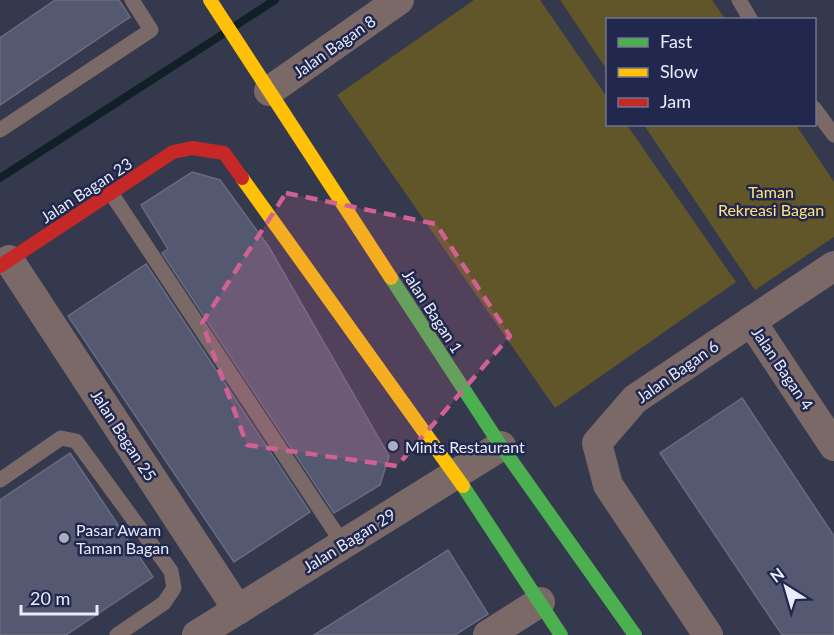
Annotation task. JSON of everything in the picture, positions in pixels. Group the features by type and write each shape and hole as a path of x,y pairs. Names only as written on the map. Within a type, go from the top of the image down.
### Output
{"street":[{"name":"Jalan Bagan 1","path":"210,0 501,446 635,635"},
{"name":"Jalan Bagan 8","path":"263,80 399,0"},
{"name":"Jalan Bagan 23","path":"5,263 173,152 192,148 224,153 455,474"},
{"name":"Jalan Bagan 25","path":"5,263 238,610"},
{"name":"Jalan Bagan 6","path":"708,635 608,485 597,443 635,399 834,266"},
{"name":"Jalan Bagan 4","path":"751,321 834,446"},
{"name":"Jalan Bagan 29","path":"197,635 501,446"},
{"path":"455,474 561,635"},
{"path":"488,635 540,602"}],"lane":[{"path":"0,130 151,30 132,0"},
{"path":"739,0 750,18"},
{"path":"816,111 834,135"},
{"path":"111,193 343,544"},
{"path":"0,480 61,438 76,441 171,571 174,588 164,603 117,635"}],"highlighted area":[{"path":"286,193 436,224 510,336 397,466 247,445 202,323"}],"green space":[{"path":"474,0 540,0 606,96 606,126 628,126 736,282 555,408 337,95"},
{"path":"560,0 712,0 724,18 606,18 606,69"},
{"name":"Taman Rekreasi Bagan","path":"645,126 797,126 834,182 834,237 755,290"}],"building":[{"path":"55,0 119,0 130,17 0,105 0,38"},
{"path":"192,172 220,180 269,247 389,456 380,485 334,513 162,253 168,249 141,205"},
{"path":"146,264 310,512 234,562 68,316"},
{"path":"742,398 834,536 834,635 782,635 660,453"},
{"name":"Pasar Awam Taman Bagan","path":"70,453 153,577 66,635 0,635 0,500"},
{"path":"448,550 488,614 455,635 314,635"}],"waterway":[{"path":"235,26 275,0"},
{"path":"0,178 223,34"}],"traffic: fast":[{"path":"391,278 501,446 635,635"},
{"path":"463,486 561,635"}],"traffic: slow":[{"path":"210,0 391,278"},
{"path":"242,178 463,486"}],"traffic: jam":[{"path":"0,266 173,152 192,148 224,153 242,178"}],"place":[{"name":"Mints Restaurant","path":"393,446"},
{"name":"Pasar Awam Taman Bagan","path":"64,538"}]}
